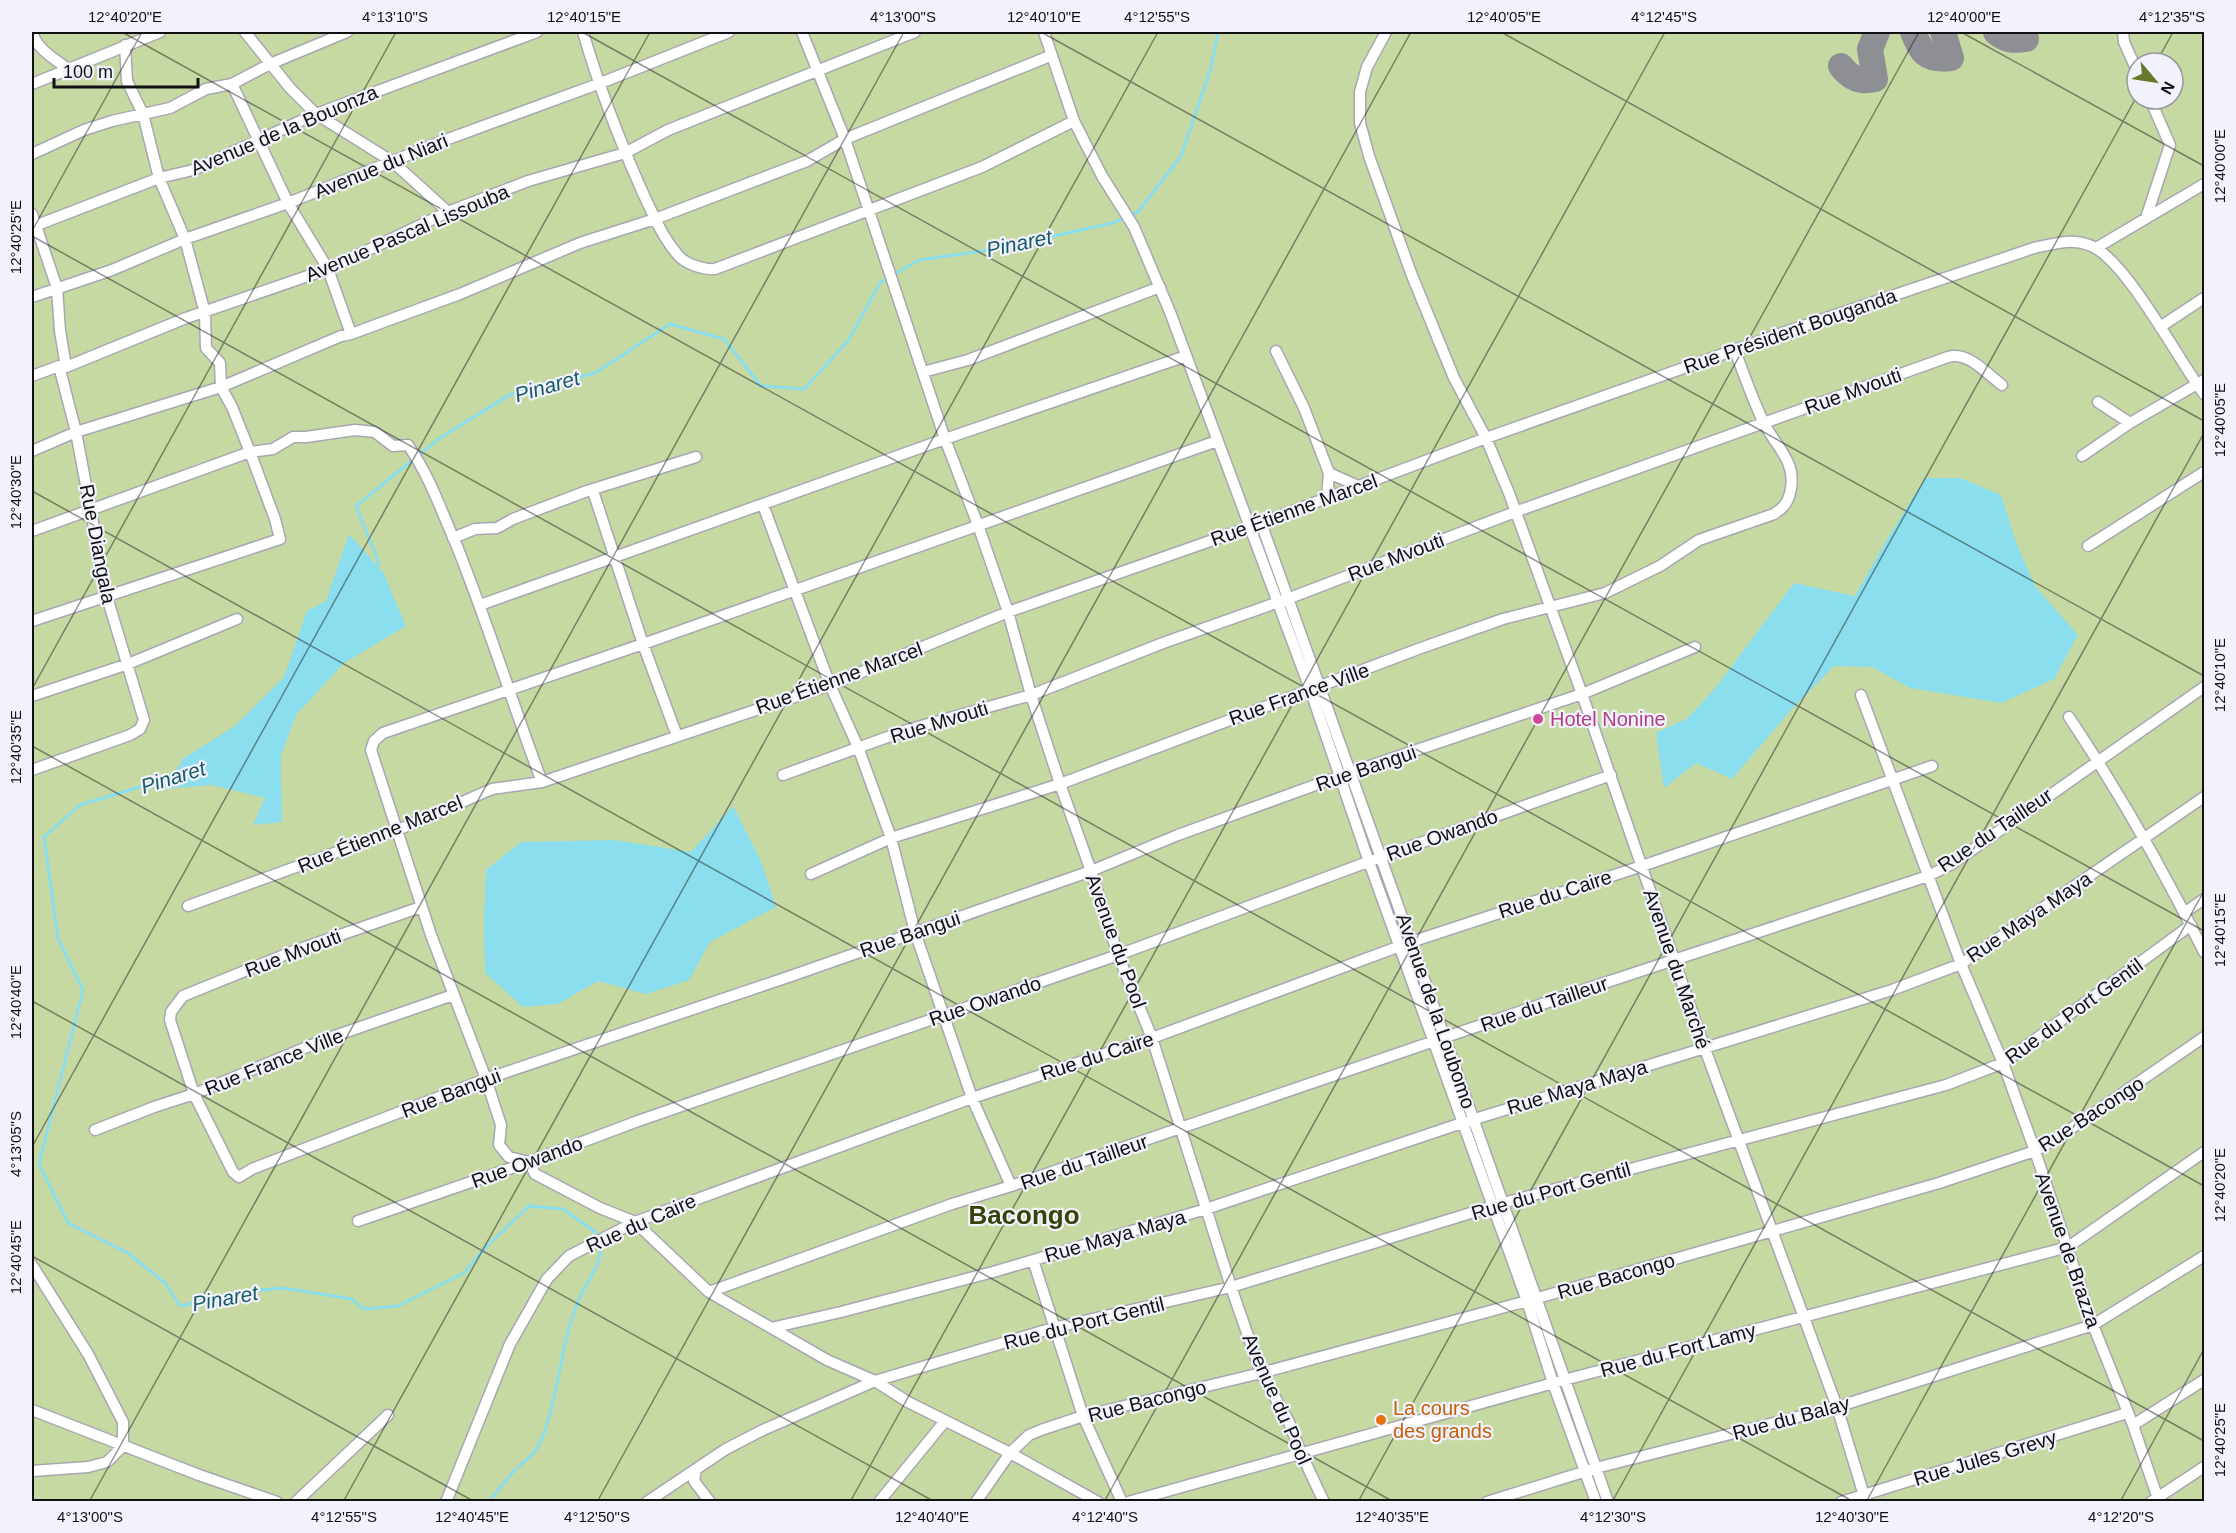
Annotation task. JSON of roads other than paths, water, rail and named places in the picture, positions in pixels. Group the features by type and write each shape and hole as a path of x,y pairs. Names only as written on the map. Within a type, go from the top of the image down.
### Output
{"street":[{"path":"32,32 45,52 67,68"},
{"path":"32,84 160,32"},
{"path":"245,32 290,88 316,114 393,162 448,212"},
{"path":"32,154 84,130 170,108 206,89 232,84 270,64 347,32"},
{"name":"Avenue de la Bouonza","path":"34,227 159,178 193,170 316,114 537,32"},
{"path":"583,32 598,84 625,153 655,219 678,256 705,270 715,269 982,167 1074,121"},
{"name":"Avenue du Niari","path":"32,297 112,270 185,239 288,204 447,139 598,84 729,32"},
{"name":"Avenue du Pool","path":"802,32 845,140 945,439 1008,612 1031,695 1060,784 1118,955 1152,1038 1260,1373 1288,1420 1324,1502"},
{"name":"Avenue Pascal Lissouba","path":"32,376 62,367 186,318 328,269 448,212 528,181 625,153 668,130 915,32"},
{"name":"Avenue de la Loubomo","path":"1044,32 1050,56 1074,121 1098,168 1134,227 1160,287 1241,507 1282,601 1315,687 1345,774 1369,862 1462,1123 1497,1205 1591,1470 1608,1502"},
{"name":"Avenue du Marché","path":"1386,32 1367,67 1360,93 1360,123 1380,189 1454,378 1486,438 1551,607 1705,1049 1837,1407 1865,1498"},
{"path":"2123,32 2128,51"},
{"path":"32,621 280,539 250,452 232,407 221,387 220,363 206,348 205,313 185,239 159,178 143,114 127,81 125,45"},
{"path":"32,451 76,432 221,387 341,336 460,294 580,243 655,219 807,161 845,140 1050,56"},
{"path":"232,84 288,204 328,269 351,334"},
{"path":"2146,218 2170,145 2155,111"},
{"path":"2205,184 2096,248 2116,265 2201,382 2205,394"},
{"name":"Rue Diangala","path":"32,214 34,227 57,288 62,367 107,597 144,720 140,729 130,735 32,770"},
{"name":"Rue Président Bouganda","path":"1486,438 1894,294 2034,248 2071,241 2096,248"},
{"path":"923,372 968,360 1160,287"},
{"path":"2160,327 2205,298"},
{"path":"1276,351 1304,408 1329,473 1327,498"},
{"path":"1735,351 1764,423"},
{"name":"Rue Mvouti","path":"783,775 907,730 1031,695 1163,643 1282,601 1515,512 1955,355 1964,356 2002,385"},
{"path":"480,605 945,439 1186,356"},
{"path":"2082,456 2130,423 2201,382"},
{"path":"2098,402 2130,423"},
{"name":"Rue France Ville","path":"810,874 891,838 1060,784 1315,687 1503,620 1605,593 1660,566 1699,540 1774,514 1783,509 1788,501 1793,476 1788,461 1764,423"},
{"path":"32,531 250,452 273,449 293,437 355,430 375,432 393,446 408,445 423,466 436,494 480,605 507,690 542,782"},
{"name":"Rue Étienne Marcel","path":"188,906 398,830 492,789 542,782 830,685 1008,612 1261,523 1486,438"},
{"path":"1098,1502 1010,1453 908,1402 875,1381 827,1360 709,1292 635,1222 600,1208 535,1174 529,1162 509,1157 499,1144 501,1125 422,907 371,750 374,741 383,733 643,644 1217,441"},
{"path":"453,538 475,529 497,528 513,519 593,490 696,457"},
{"path":"2088,546 2205,472"},
{"path":"1329,473 1358,486"},
{"path":"593,490 643,644 677,735"},
{"path":"763,505 830,685 858,747 891,838 915,932 972,1098 1011,1186"},
{"path":"1241,507 1261,523"},
{"name":"Avenue de la Loubomo","path":"1261,523 1282,601"},
{"path":"32,696 128,664 237,620"},
{"name":"Rue Bangui","path":"194,1094 232,1172 239,1177 252,1169 486,1079 1091,871 1178,835 1345,774 1582,694 1695,647"},
{"name":"Rue du Tailleur","path":"709,1292 952,1204 1182,1129 1928,876 1952,864 2205,687"},
{"name":"Avenue de Brazza","path":"1861,695 1961,964 2003,1064 2035,1151 2093,1325 2133,1425 2156,1500"},
{"path":"2069,717 2098,760 2144,839 2205,952"},
{"name":"Rue du Caire","path":"446,1502 510,1344 547,1279 569,1256 635,1222 972,1098 1152,1038 1399,946 1642,866 1932,765"},
{"name":"Avenue de la Loubomo","path":"1345,774 1381,857 1474,1119 1497,1205"},
{"name":"Rue Owando","path":"358,1221 529,1162 638,1121 1118,955 1381,857 1611,775"},
{"name":"Rue Maya Maya","path":"771,1328 841,1312 1033,1260 1206,1209 1474,1119 1892,990 1961,964 2205,797"},
{"path":"2184,913 2205,899"},
{"name":"Rue Mvouti","path":"194,1094 170,1020 171,1012 183,996 294,951 422,907"},
{"name":"Rue du Port Gentil","path":"647,1502 726,1449 763,1430 875,1381 1053,1328 1231,1287 1497,1205 1946,1085 2003,1064 2191,925"},
{"name":"Rue France Ville","path":"95,1130 194,1094 326,1040 453,995"},
{"name":"Rue Bacongo","path":"976,1502 1010,1453 1029,1435 1083,1416 1260,1373 1532,1300 1939,1183 2035,1151 2203,1042"},
{"name":"Rue du Fort Lamy","path":"1128,1502 1559,1381 2068,1247 2205,1152"},
{"name":"Rue du Balay","path":"1487,1502 1591,1470 1837,1407 2093,1325 2205,1256"},
{"path":"1033,1260 1083,1416 1122,1502"},
{"path":"32,1265 88,1354 123,1422 123,1446 107,1462 80,1468 32,1471"},
{"path":"2133,1425 2205,1380"},
{"path":"32,1410 199,1475 277,1502"},
{"name":"Rue Jules Grevy","path":"1841,1502 1865,1498 2127,1413"},
{"path":"296,1502 388,1415"},
{"path":"879,1502 945,1421"},
{"path":"2156,1500 2205,1467"},
{"path":"696,1469 694,1481 710,1502"},
{"name":"Avenue de la Loubomo","path":"1591,1470 1596,1502"}],"water":[{"path":"1925,478 1960,478 2001,495 2016,542 2035,586 2078,635 2054,679 2001,703 1910,688 1872,667 1834,666 1792,709 1732,779 1696,763 1664,788 1656,733 1688,718 1717,686 1794,583 1855,596"},
{"path":"349,534 383,572 406,626 344,663 296,715 281,756 282,822 253,825 265,798 212,785 163,789 184,758 235,726 284,677 307,611 326,601"},
{"path":"733,806 761,861 776,907 710,942 689,980 646,994 598,981 558,1004 523,1007 485,973 486,870 521,842 614,840 691,852"}],"waterway":[{"name":"Pinaret","path":"1130,215 1138,212 1181,156 1211,68 1218,32"},
{"name":"Pinaret","path":"893,275 919,260 996,249 1112,223 1124,218"},
{"name":"Pinaret","path":"375,568 379,563 356,506 440,438 511,394 595,373 670,324 724,339 761,386 804,389 848,341 880,283 887,278"},
{"name":"Pinaret","path":"173,777 80,805 44,837 58,939 83,990 39,1164 68,1223 128,1253 166,1284 180,1306 242,1292 283,1288 352,1299 363,1309 398,1306 464,1273 486,1247 529,1206 563,1209 599,1237"},
{"name":"Pinaret","path":"489,1502 515,1470 538,1447 551,1412 571,1320 596,1266 601,1243"}],"place":[{"name":"Hotel Nonine","path":"1538,719"},
{"name":"La cours des grands","path":"1381,1420"}],"district":[{"name":"Bacongo","path":"1024,1215"}]}
